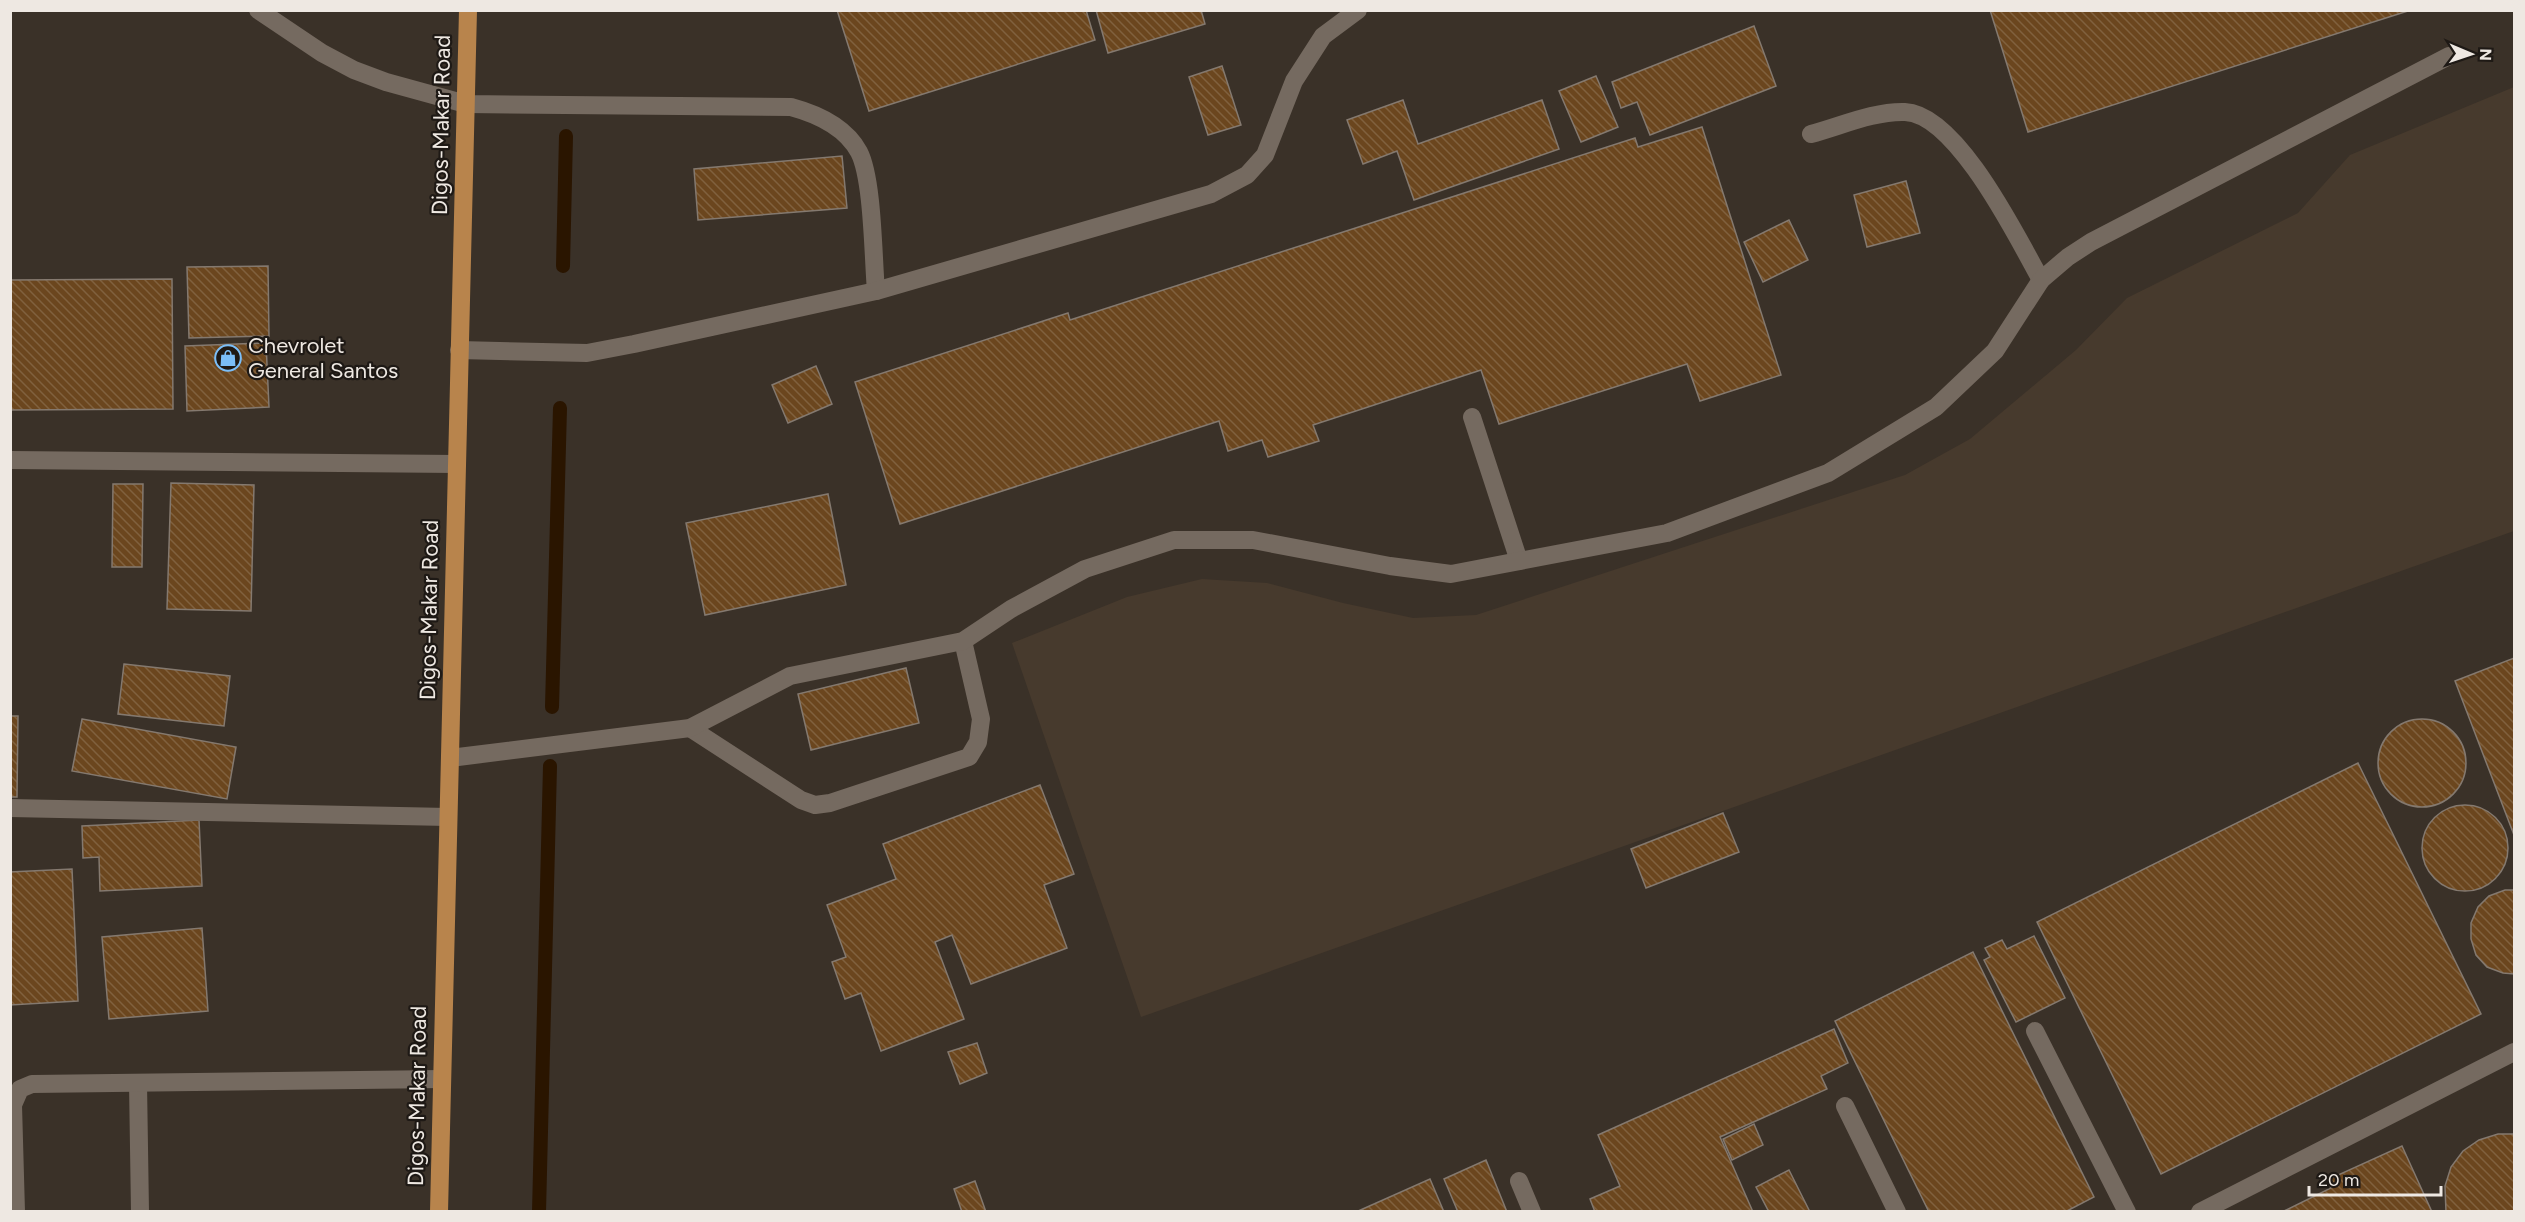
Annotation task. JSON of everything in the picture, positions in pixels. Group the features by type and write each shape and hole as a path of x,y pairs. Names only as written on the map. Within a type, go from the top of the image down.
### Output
{"main road":[{"name":"Digos-Makar Road","path":"439,1212 468,10"}],"street":[{"path":"258,10 322,53 354,70 386,82 466,104 790,107 813,113 843,133 858,152 866,177 876,291"},
{"path":"459,350 587,353 876,291 1211,194 1247,176 1265,155 1294,81 1323,36 1358,10"},
{"path":"450,758 690,728 790,676 963,641 1011,609 1085,569 1174,540 1253,540 1452,574 1666,533 1828,472 1936,407 1995,351 2041,280 2068,257 2091,242 2449,56"},
{"path":"1811,134 1882,114 1908,112 1934,123 1964,153 1990,190 2041,280"},
{"path":"1472,417 1518,561"},
{"path":"10,460 457,464"},
{"path":"690,728 801,800 815,805 830,803 969,757 978,742 981,719 963,641"},
{"path":"10,808 448,817"},
{"path":"2035,1031 2127,1212"},
{"path":"2200,1212 2514,1052"},
{"path":"16,1212 13,1105 20,1089 32,1084 442,1079"},
{"path":"138,1083 140,1212"},
{"path":"1845,1106 1897,1212"},
{"path":"1519,1181 1532,1212"}],"shaded area":[{"path":"2514,87 2514,531 1141,1017 1012,643 1127,597 1202,579 1267,583 1413,618 1476,615 1905,475 1970,439 2076,350 2127,298 2298,213 2350,155"}],"building":[{"path":"837,10 1086,10 1095,40 869,111"},
{"path":"1096,10 1201,10 1205,24 1108,53"},
{"path":"1990,10 2411,10 2028,132"},
{"path":"1754,26 1776,86 1650,135 1637,102 1621,108 1612,82"},
{"path":"1222,66 1241,125 1208,135 1189,77"},
{"path":"1596,76 1618,127 1581,142 1559,91"},
{"path":"1403,100 1418,144 1542,100 1559,149 1414,200 1397,151 1363,164 1347,120"},
{"path":"1702,127 1781,375 1700,401 1687,364 1499,424 1481,370 1313,425 1319,441 1268,457 1262,440 1228,451 1219,421 900,524 855,382 1068,313 1070,320 1635,138 1638,147"},
{"path":"842,156 847,208 698,220 694,169"},
{"path":"1906,181 1920,233 1867,247 1854,195"},
{"path":"1789,220 1808,260 1763,282 1744,242"},
{"path":"268,266 269,336 189,338 187,267"},
{"path":"172,279 173,409 10,410 10,280"},
{"path":"266,343 269,407 187,411 185,346"},
{"path":"816,366 832,404 788,423 772,385"},
{"path":"171,483 254,485 251,611 167,609"},
{"path":"113,484 143,484 142,567 112,567"},
{"path":"828,494 846,585 705,615 686,523"},
{"path":"2514,658 2514,835 2455,681"},
{"path":"124,664 230,676 224,726 118,714"},
{"path":"906,668 919,723 811,750 798,694"},
{"path":"10,716 18,716 17,797 10,797"},
{"path":"82,719 236,747 227,799 72,771"},
{"path":"2422,719 2447,726 2459,738 2466,763 2459,788 2447,800 2422,807 2397,800 2385,788 2378,763 2385,738 2397,726"},
{"path":"2358,763 2481,1014 2161,1174 2037,922"},
{"path":"1040,785 1074,874 1044,885 1067,948 971,984 952,935 935,942 964,1019 881,1051 861,993 845,999 832,962 846,957 827,905 896,879 883,844"},
{"path":"2465,805 2489,812 2501,824 2508,848 2501,872 2489,884 2465,891 2441,884 2429,872 2422,848 2429,824 2441,812"},
{"path":"1723,813 1739,852 1646,888 1631,849"},
{"path":"199,820 202,886 100,891 99,857 83,858 82,826"},
{"path":"72,869 78,1001 10,1005 10,872"},
{"path":"2505,890 2514,890 2514,974 2487,967 2476,955 2471,939 2471,923 2478,907 2489,896"},
{"path":"202,928 208,1011 109,1019 102,937"},
{"path":"2034,936 2065,998 2016,1022 1984,960 1990,957 1985,948 2002,940 2007,949"},
{"path":"1973,952 2094,1197 2065,1212 1929,1212 1835,1021"},
{"path":"1834,1029 1848,1063 1821,1076 1827,1089 1720,1137 1753,1212 1595,1212 1590,1199 1620,1186 1598,1135"},
{"path":"977,1043 987,1073 960,1084 948,1052"},
{"path":"1754,1124 1763,1145 1732,1160 1723,1139"},
{"path":"2498,1134 2514,1134 2514,1212 2446,1212 2445,1186 2451,1167 2463,1151 2479,1140"},
{"path":"2402,1146 2432,1212 2282,1212 2331,1188 2327,1180"},
{"path":"1486,1160 1507,1212 1458,1212 1444,1179"},
{"path":"1789,1170 1810,1212 1769,1212 1756,1187"},
{"path":"1430,1179 1444,1212 1356,1212"},
{"path":"975,1181 986,1212 962,1212 954,1189"}],"waterway":[{"path":"563,266 566,136"},
{"path":"552,707 560,408"},
{"path":"539,1212 550,766"}],"place":[{"name":"Chevrolet General Santos","path":"228,358"}]}
